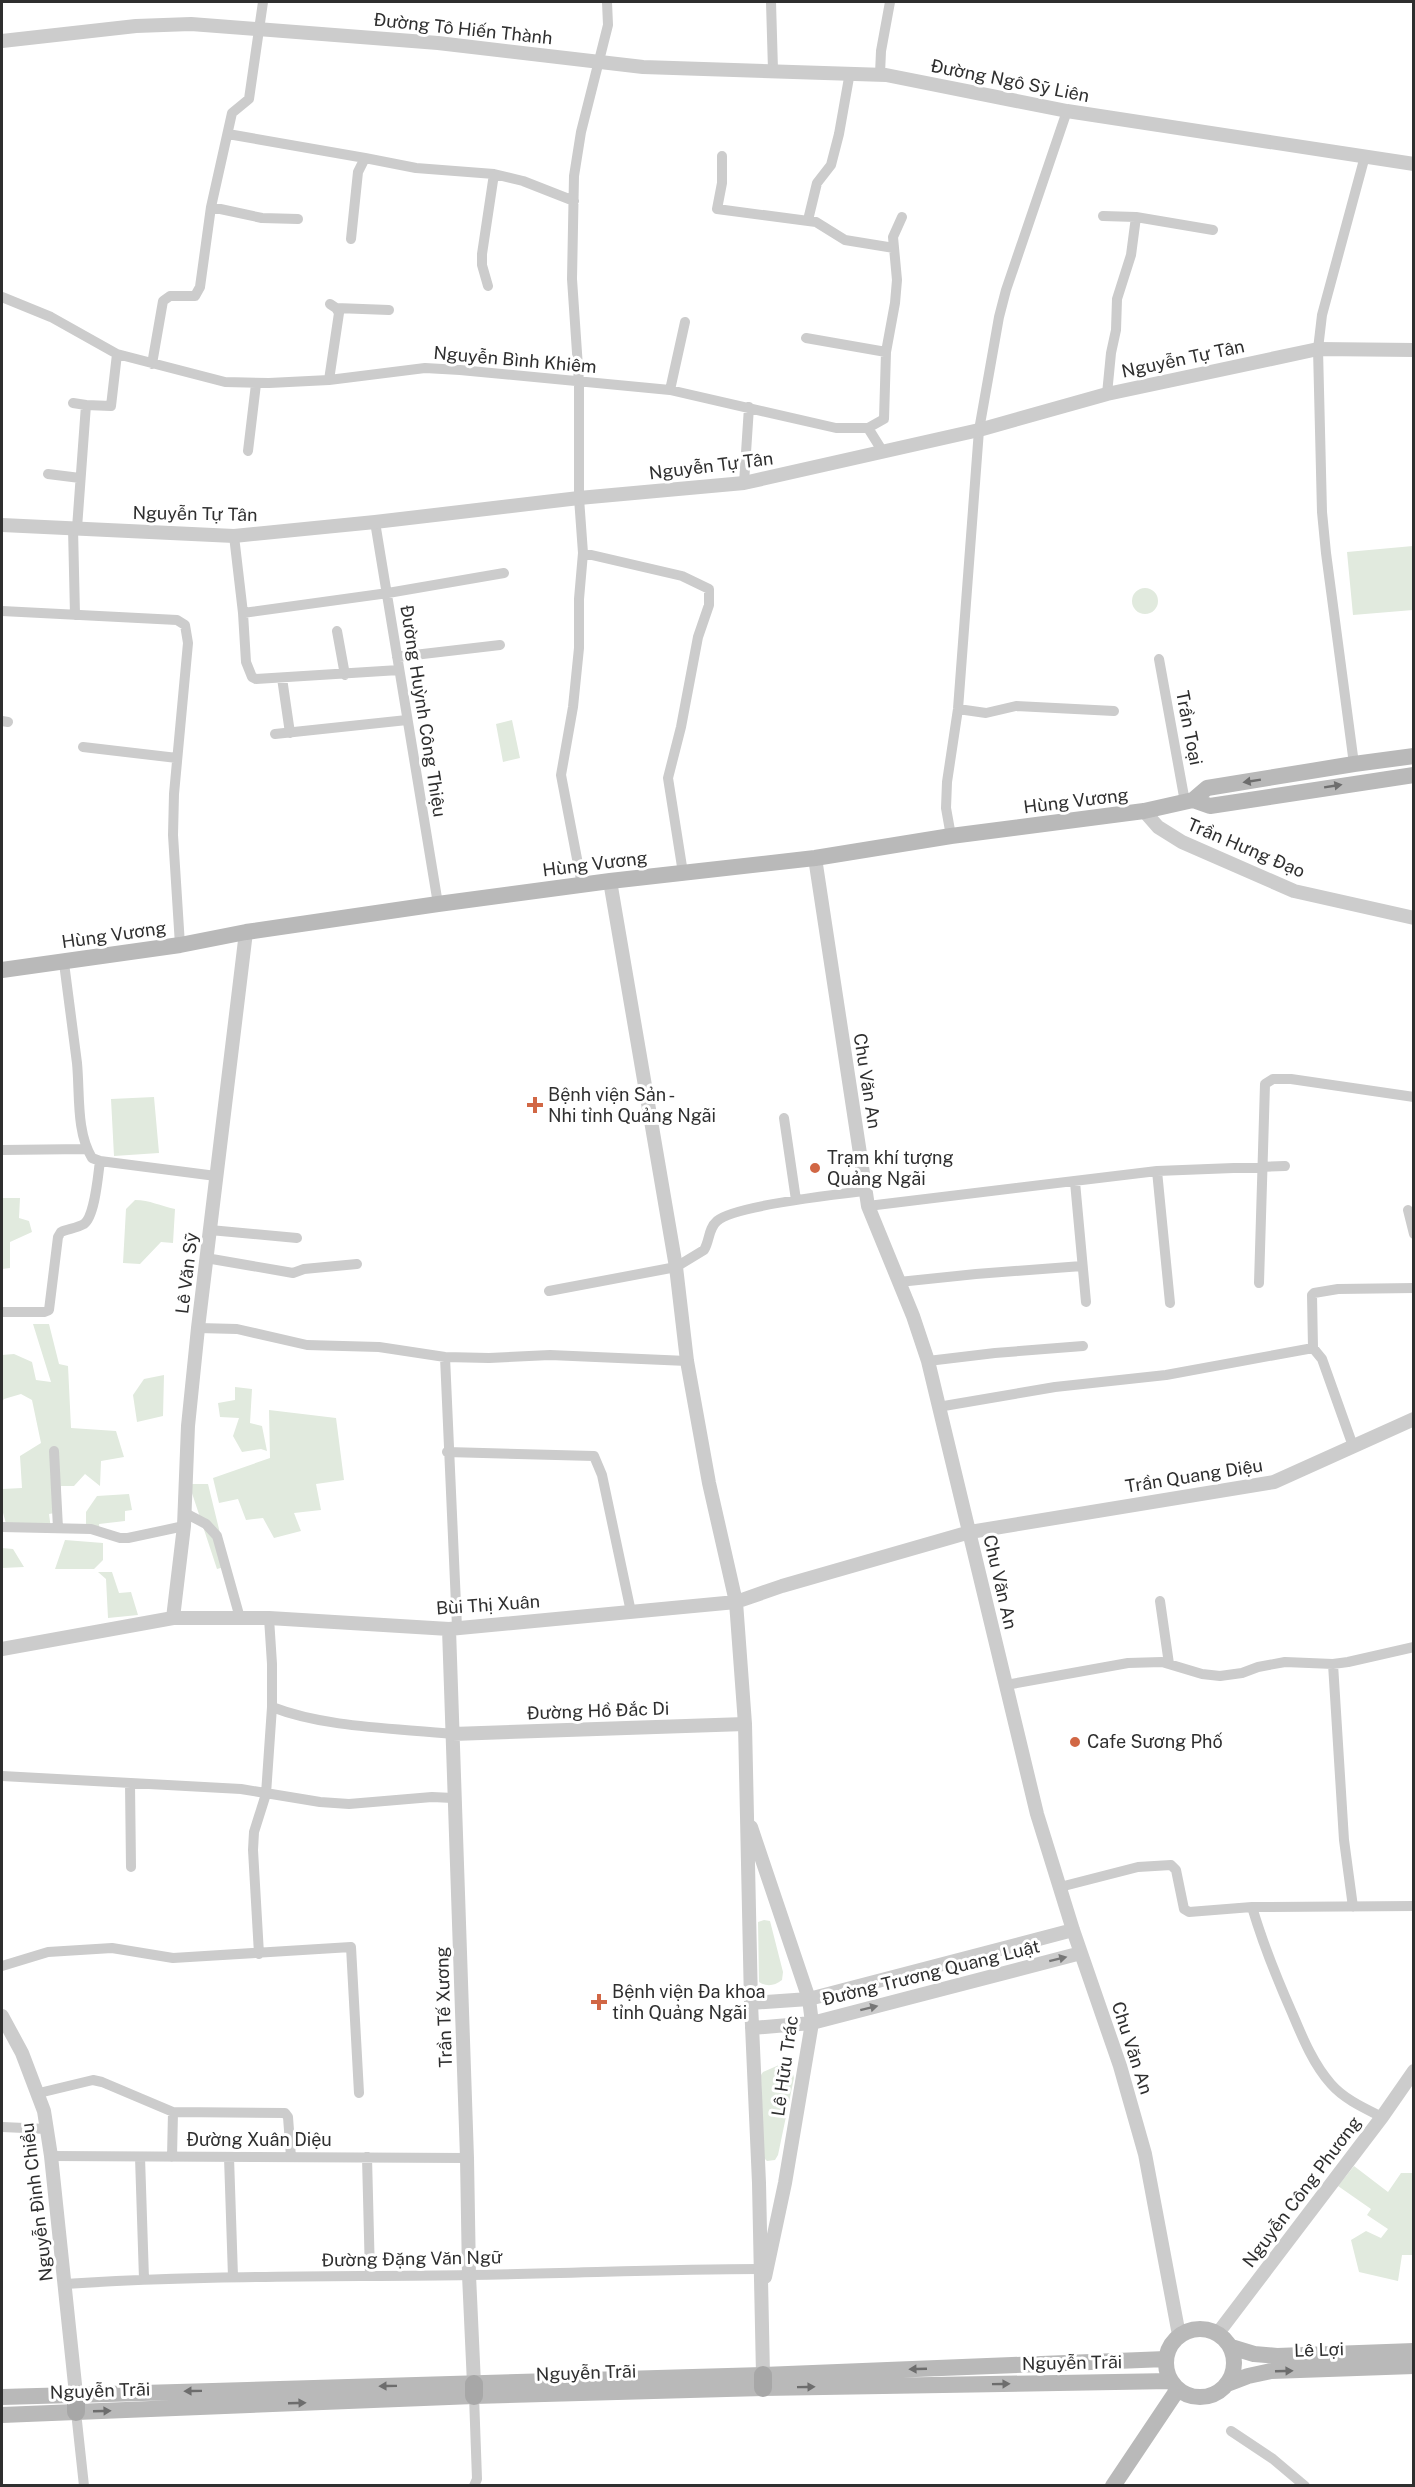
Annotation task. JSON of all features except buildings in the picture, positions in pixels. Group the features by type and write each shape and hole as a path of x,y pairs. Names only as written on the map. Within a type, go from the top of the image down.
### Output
{"main road":[{"name":"Hùng Vương","path":"2,970 64,963 246,932 438,904 610,881 815,858 951,836 1144,812 1189,801 1207,788 1413,756"},
{"path":"1295,774 1296,792"},
{"name":"Hùng Vương","path":"1189,801 1210,806 1413,776"},
{"path":"1198,2328 1218,2333 1231,2348 1234,2366 1227,2384 1218,2392 1201,2397 1189,2395 1174,2385 1167,2374 1166,2359 1170,2346 1179,2335 1198,2328"},
{"name":"Lê Lợi","path":"1231,2348 1254,2354 1277,2356 1413,2351"},
{"name":"Nguyễn Trãi","path":"2,2397 76,2403 763,2382 1166,2359"},
{"name":"Lê Lợi","path":"1227,2384 1271,2371 1413,2366"},
{"name":"Nguyễn Trãi","path":"763,2382 1174,2385"},
{"path":"1113,2486 1174,2385"},
{"name":"Nguyễn Trãi","path":"2,2415 76,2403"}],"street":[{"path":"152,364 163,301 170,296 195,296 200,288 211,207 232,113 249,99 263,2"},
{"path":"582,885 561,775 573,707 579,648 579,599 583,553 579,498 579,382 573,279 574,176 581,132 597,61 608,25 607,2"},
{"path":"771,2 773,70"},
{"path":"880,74 881,51 890,2"},
{"name":"Đường Tô Hiến Thành","path":"2,41 136,26 191,24 438,43 597,61"},
{"name":"Đường Ngô Sỹ Liên","path":"597,61 670,69 880,74 1067,111 1413,164"},
{"path":"808,220 817,183 831,165 850,72"},
{"path":"951,836 946,808 946,782 957,709 979,430 997,326 1006,290 1067,111"},
{"path":"228,134 416,168 494,174 523,181 574,201"},
{"path":"722,156 722,183 717,209 808,220 822,224 834,234 855,243 894,248"},
{"path":"1354,764 1323,522 1318,349 1322,315 1365,156"},
{"path":"351,239 358,172 365,158"},
{"path":"488,286 482,265 482,254 494,174"},
{"path":"211,207 248,213 262,218 298,219"},
{"path":"1103,216 1136,217 1213,230"},
{"path":"1107,394 1116,330 1117,299 1131,255 1136,217"},
{"path":"883,452 867,428 884,418 886,352 897,280 893,237 902,218"},
{"name":"Nguyễn Bình Khiêm","path":"2,297 51,317 117,354 225,382 256,384 329,380 425,368 670,390 836,428 867,428"},
{"path":"329,380 339,313 333,306 388,310"},
{"path":"670,390 685,322"},
{"path":"806,338 886,352"},
{"name":"Nguyễn Tự Tân","path":"2,525 234,536 579,498 744,483 979,430 1107,394 1318,349 1413,350"},
{"path":"73,403 111,406 117,354"},
{"path":"248,451 256,384"},
{"path":"75,615 75,528 87,405"},
{"path":"744,483 749,407"},
{"path":"48,474 80,478"},
{"name":"Đường Huỳnh Công Thiệu","path":"375,522 438,904"},
{"path":"234,536 249,675 256,679 399,670"},
{"path":"583,553 682,576 709,589 709,605 698,637 681,727 668,778 683,873"},
{"path":"243,613 388,593 504,573"},
{"path":"2,611 177,620 185,625 189,644 177,758 173,835 180,945"},
{"path":"337,631 345,675"},
{"path":"397,657 500,645"},
{"name":"Trần Toại","path":"1159,659 1189,801"},
{"path":"282,678 290,733"},
{"path":"957,709 986,712 1016,706 1114,711"},
{"path":"275,734 407,720"},
{"path":"83,747 177,758"},
{"name":"Trần Hưng Đạo","path":"1144,812 1158,827 1182,842 1294,891 1413,918"},
{"name":"Chu Văn An","path":"815,858 868,1206 928,1361 1037,1814 1073,1930 1120,2066 1145,2154 1179,2335"},
{"name":"Lê Hữu Trác","path":"610,881 676,1267 687,1361 709,1483 736,1602 745,1724 750,2003 759,2183 763,2382"},
{"name":"Lê Văn Sỹ","path":"173,1618 185,1520 189,1426 198,1328 246,932"},
{"path":"64,963 77,1066 81,1123 87,1149 92,1158 100,1161 216,1176"},
{"path":"1259,1283 1265,1084 1273,1079 1291,1079 1413,1097"},
{"path":"784,1118 796,1200"},
{"path":"2,1150 87,1149"},
{"path":"2,1312 49,1310 58,1237 61,1232 83,1225 87,1220 91,1212 100,1161"},
{"path":"868,1206 1157,1171 1285,1166"},
{"path":"1157,1171 1170,1303"},
{"path":"1075,1182 1086,1302"},
{"path":"549,1291 676,1267 704,1250 711,1227 722,1216 736,1211 865,1191"},
{"path":"1408,1210 1413,1234"},
{"path":"210,1230 297,1239"},
{"path":"206,1258 293,1273 304,1269 357,1264"},
{"path":"898,1282 1082,1266"},
{"path":"1353,1446 1322,1359 1313,1348 1312,1295 1338,1289 1413,1288"},
{"path":"198,1328 237,1329 307,1346 379,1347 445,1357 489,1358 550,1355 687,1361"},
{"path":"928,1361 1083,1346"},
{"path":"938,1407 1055,1387 1185,1372 1313,1348"},
{"path":"445,1357 453,1628"},
{"name":"Trần Quang Diệu","path":"970,1532 1274,1482 1413,1419"},
{"path":"54,1451 58,1528"},
{"path":"447,1452 594,1455 602,1475 631,1611"},
{"path":"2,1527 91,1529 120,1538 128,1538 185,1520 206,1524 218,1536 240,1618"},
{"name":"Bùi Thị Xuân","path":"2,1649 173,1618 268,1618 453,1628 736,1602 782,1586 970,1532"},
{"path":"1160,1601 1169,1664"},
{"path":"260,1954 254,1841 266,1794 272,1707 272,1664 268,1618"},
{"name":"Trần Tế Xương","path":"453,1628 453,1798 474,2390"},
{"path":"1006,1685 1128,1663 1162,1662 1202,1674 1220,1676 1285,1662 1333,1664 1382,1656 1413,1647"},
{"path":"1333,1664 1344,1840 1353,1907"},
{"path":"272,1707 293,1715 365,1726 453,1734"},
{"name":"Đường Hồ Đắc Di","path":"453,1734 745,1724"},
{"path":"2,1776 213,1787 320,1803 349,1804 432,1797 453,1798"},
{"path":"130,1784 131,1868"},
{"name":"Lê Hữu Trác","path":"746,1814 809,1999 812,2023 785,2183 761,2294"},
{"path":"1060,1887 1138,1867 1171,1865 1176,1870 1184,1909 1189,1912 1252,1907 1413,1906"},
{"path":"1252,1907 1266,1955 1301,2034 1322,2072 1333,2086 1347,2097 1382,2117"},
{"name":"Đường Trương Quang Luật","path":"750,2003 809,1999 1073,1930"},
{"path":"2,1966 48,1952 112,1948 173,1958 351,1947 359,2093"},
{"name":"Đường Trương Quang Luật","path":"752,2028 812,2023 1082,1953"},
{"name":"Nguyễn Đình Chiểu","path":"2,2016 39,2093 47,2129 76,2403"},
{"name":"Nguyễn Công Phương","path":"1218,2333 1382,2117 1413,2071"},
{"path":"39,2093 93,2080 173,2112 285,2113 288,2117 291,2157"},
{"path":"172,2157 173,2112"},
{"path":"2,2127 47,2129"},
{"name":"Đường Xuân Diệu","path":"51,2156 467,2158"},
{"path":"140,2157 144,2279"},
{"path":"229,2157 233,2277"},
{"path":"367,2157 370,2276"},
{"path":"759,2183 785,2183"},
{"name":"Đường Đặng Văn Ngữ","path":"65,2284 233,2277 759,2269"},
{"path":"474,2390 477,2479 474,2486"},
{"path":"76,2403 84,2486"},
{"path":"1231,2432 1273,2459 1305,2486"}],"shaded area":[{"path":"1413,546 1413,610 1353,615 1347,552"},
{"path":"1145,588 1154,592 1158,601 1154,610 1145,614 1136,610 1132,601 1136,592"},
{"path":"512,720 520,758 503,762 496,724"},
{"path":"154,1097 159,1153 114,1156 111,1099"},
{"path":"2,1198 20,1198 19,1218 29,1221 32,1232 10,1242 10,1268 2,1269"},
{"path":"135,1200 175,1209 173,1243 161,1242 140,1264 123,1263 126,1209"},
{"path":"33,1324 49,1324 59,1364 68,1366 71,1428 116,1431 124,1457 101,1461 100,1486 85,1474 74,1486 61,1486 60,1512 49,1514 51,1529 8,1531 2,1509 2,1489 22,1488 20,1456 41,1443 32,1400 21,1394 4,1399 2,1402 2,1355 14,1354 32,1362 36,1380 51,1382"},
{"path":"164,1375 163,1416 137,1422 133,1395 144,1379"},
{"path":"235,1387 252,1389 250,1423 262,1426 267,1451 261,1449 242,1452 233,1436 239,1418 220,1417 218,1403 235,1400"},
{"path":"269,1410 336,1418 344,1480 316,1484 321,1510 294,1513 301,1531 274,1538 263,1518 246,1520 238,1499 219,1503 213,1478 270,1458"},
{"path":"189,1484 208,1484 228,1566 217,1569"},
{"path":"129,1494 132,1510 125,1511 125,1521 99,1524 100,1534 86,1531 86,1512 97,1496"},
{"path":"65,1540 103,1543 103,1560 94,1569 55,1569"},
{"path":"2,1548 13,1549 24,1567 2,1568"},
{"path":"98,1572 112,1572 119,1593 131,1592 138,1615 108,1618 106,1579"},
{"path":"770,1921 783,1972 782,1980 771,1985 759,1982 758,1922"},
{"path":"779,2065 789,2069 794,2078 778,2155 775,2160 767,2161 763,2157 761,2075"},
{"path":"1354,2166 1388,2192 1401,2173 1413,2173 1413,2255 1402,2255 1398,2281 1359,2272 1351,2240 1366,2231 1381,2238 1388,2229 1367,2215 1371,2209 1338,2186"}],"place":[{"name":"Bệnh viện Sản - Nhi tỉnh Quảng Ngãi","path":"535,1105"},
{"name":"Trạm khí tượng Quảng Ngãi","path":"815,1168"},
{"name":"Cafe Sương Phố","path":"1075,1742"},
{"name":"Bệnh viện Đa khoa tỉnh Quảng Ngãi","path":"599,2002"}]}
